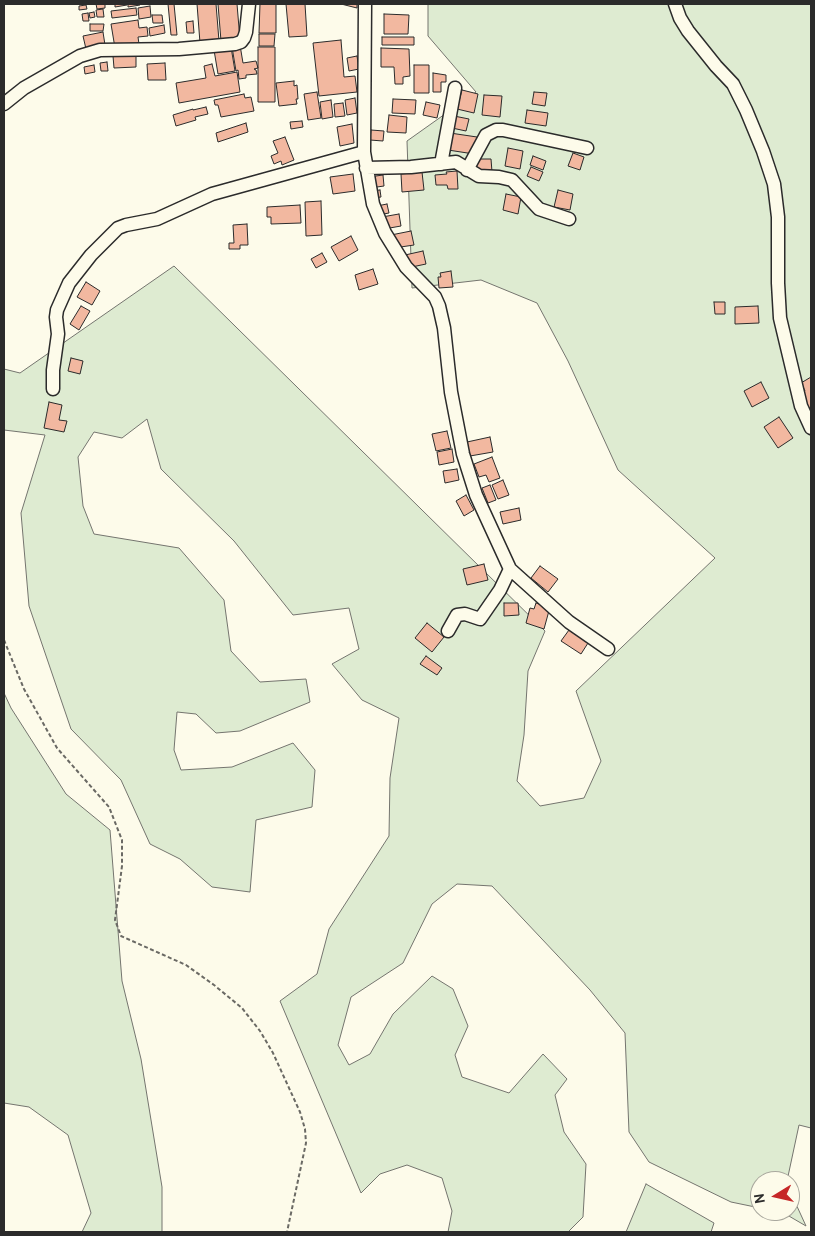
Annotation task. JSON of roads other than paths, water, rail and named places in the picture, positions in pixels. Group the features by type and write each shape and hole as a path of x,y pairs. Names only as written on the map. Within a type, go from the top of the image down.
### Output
{"street":[{"path":"4,104 24,88 80,56 100,50 179,49 240,42 246,32 249,4"},
{"path":"365,4 364,152 373,204 385,234 406,267 436,297 440,306 451,392 464,454 476,495 510,569 569,622 608,649"},
{"path":"675,4 680,18 688,31 733,84 753,127 771,176 778,217 780,318 801,406 811,428"},
{"path":"441,164 455,88"},
{"path":"467,170 486,135 496,130 587,148"},
{"path":"53,389 53,370 58,334 57,310 69,283 91,254 118,228 157,219 212,194 364,152"},
{"path":"366,168 411,167 456,162 479,176 512,180 538,209 570,218"},
{"path":"448,631 457,615 465,614 480,619 500,590 510,569"}]}
